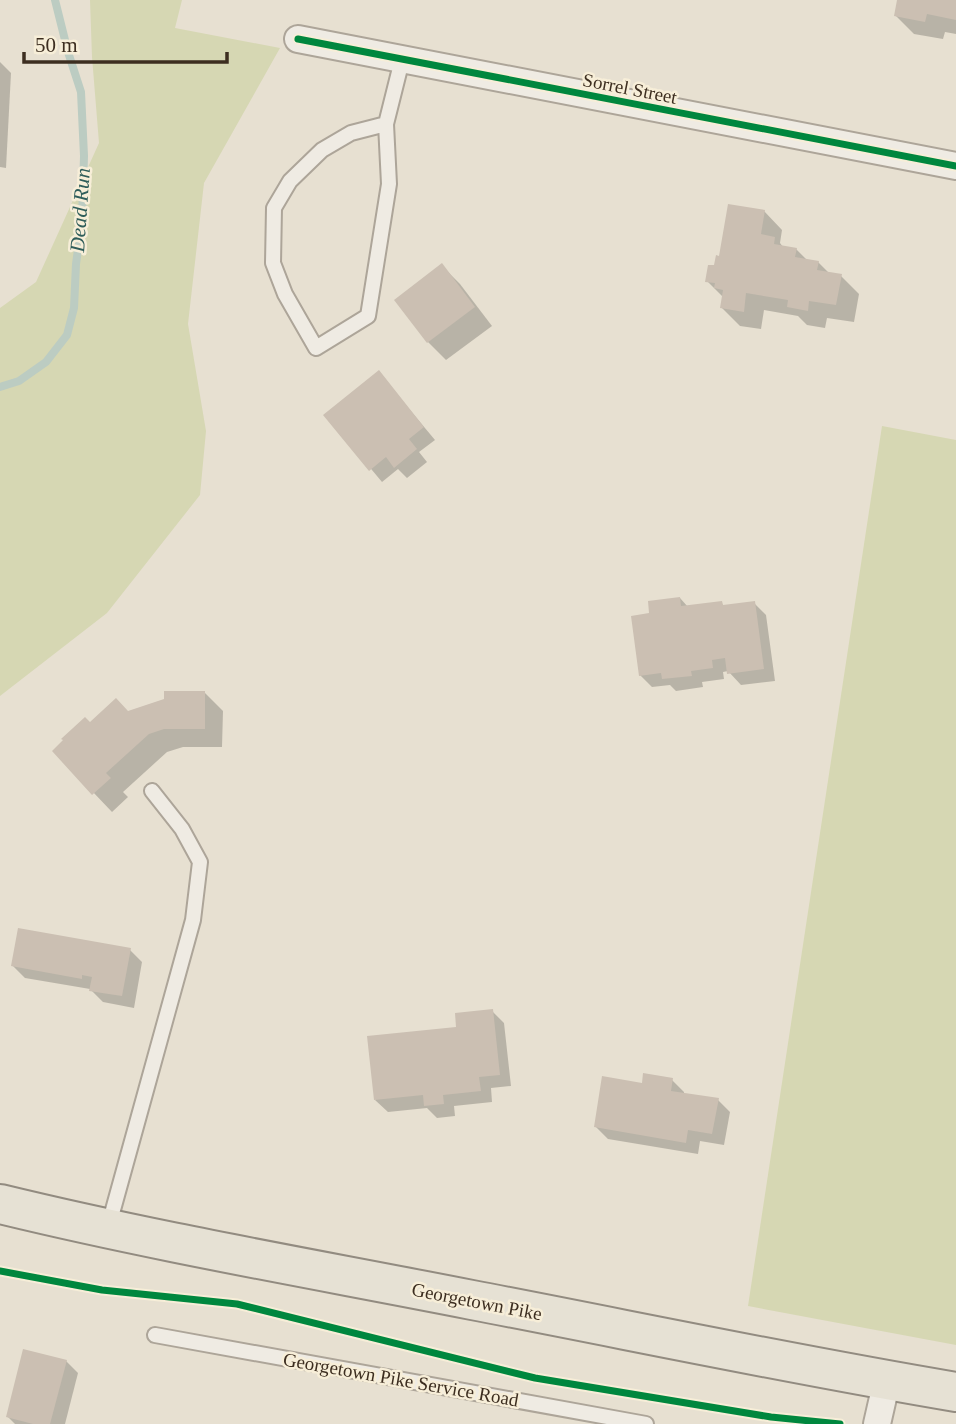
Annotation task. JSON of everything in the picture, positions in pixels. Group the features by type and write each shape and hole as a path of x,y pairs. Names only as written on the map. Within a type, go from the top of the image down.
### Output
{"main road":[{"name":"Georgetown Pike","path":"0,1204 108,1229 956,1392"}],"street":[{"name":"Sorrel Street","path":"298,39 956,166"},
{"path":"877,1424 887,1380"}],"lane":[{"path":"386,124 351,133 322,150 290,181 274,208 273,263 285,295 316,348 368,316 389,184 386,124 402,60"},
{"path":"108,1229 193,920 200,862 182,829 152,791"},
{"name":"Georgetown Pike Service Road","path":"155,1335 646,1424"}],"green space":[{"path":"90,0 182,0 175,28 280,48 204,183 188,324 206,431 200,495 107,613 0,696 0,308 36,282 99,143"},
{"path":"882,426 956,440 956,1345 748,1306"}],"building":[{"path":"897,0 956,0 956,20 927,14 925,22 894,16"},
{"path":"728,204 765,210 761,234 775,237 774,244 797,248 795,257 819,261 817,270 842,274 836,305 809,301 808,311 787,307 788,300 746,293 744,312 720,308 723,290 714,288 715,283 705,282 708,265 714,265 716,255 719,256"},
{"path":"442,263 475,307 427,343 394,300"},
{"path":"379,370 424,427 409,439 417,449 394,468 386,457 369,471 323,415"},
{"path":"680,597 681,606 722,601 723,605 755,601 764,669 727,674 725,658 712,660 713,668 691,671 692,676 662,679 661,673 639,676 631,616 649,613 648,601"},
{"path":"164,691 205,691 205,729 164,729 149,734 106,773 111,778 92,795 52,751 85,717 90,722 116,698 128,711 164,699"},
{"path":"18,928 131,948 122,996 89,991 92,977 82,975 82,979 11,966"},
{"path":"493,1009 500,1075 479,1077 481,1091 443,1095 444,1104 424,1106 423,1095 374,1100 367,1036 456,1027 455,1013"},
{"path":"643,1073 673,1078 671,1091 719,1098 712,1134 688,1130 686,1143 594,1127 602,1076 642,1083"},
{"path":"23,1349 67,1360 50,1424 33,1424 6,1417"}],"waterway":[{"name":"Dead Run","path":"0,387 19,381 46,362 67,335 74,308 82,221 84,156 81,92 55,0"}],"cycle path":[{"path":"298,39 956,166"},
{"path":"0,1271 102,1290 237,1304 535,1378 771,1417 840,1424"}]}
